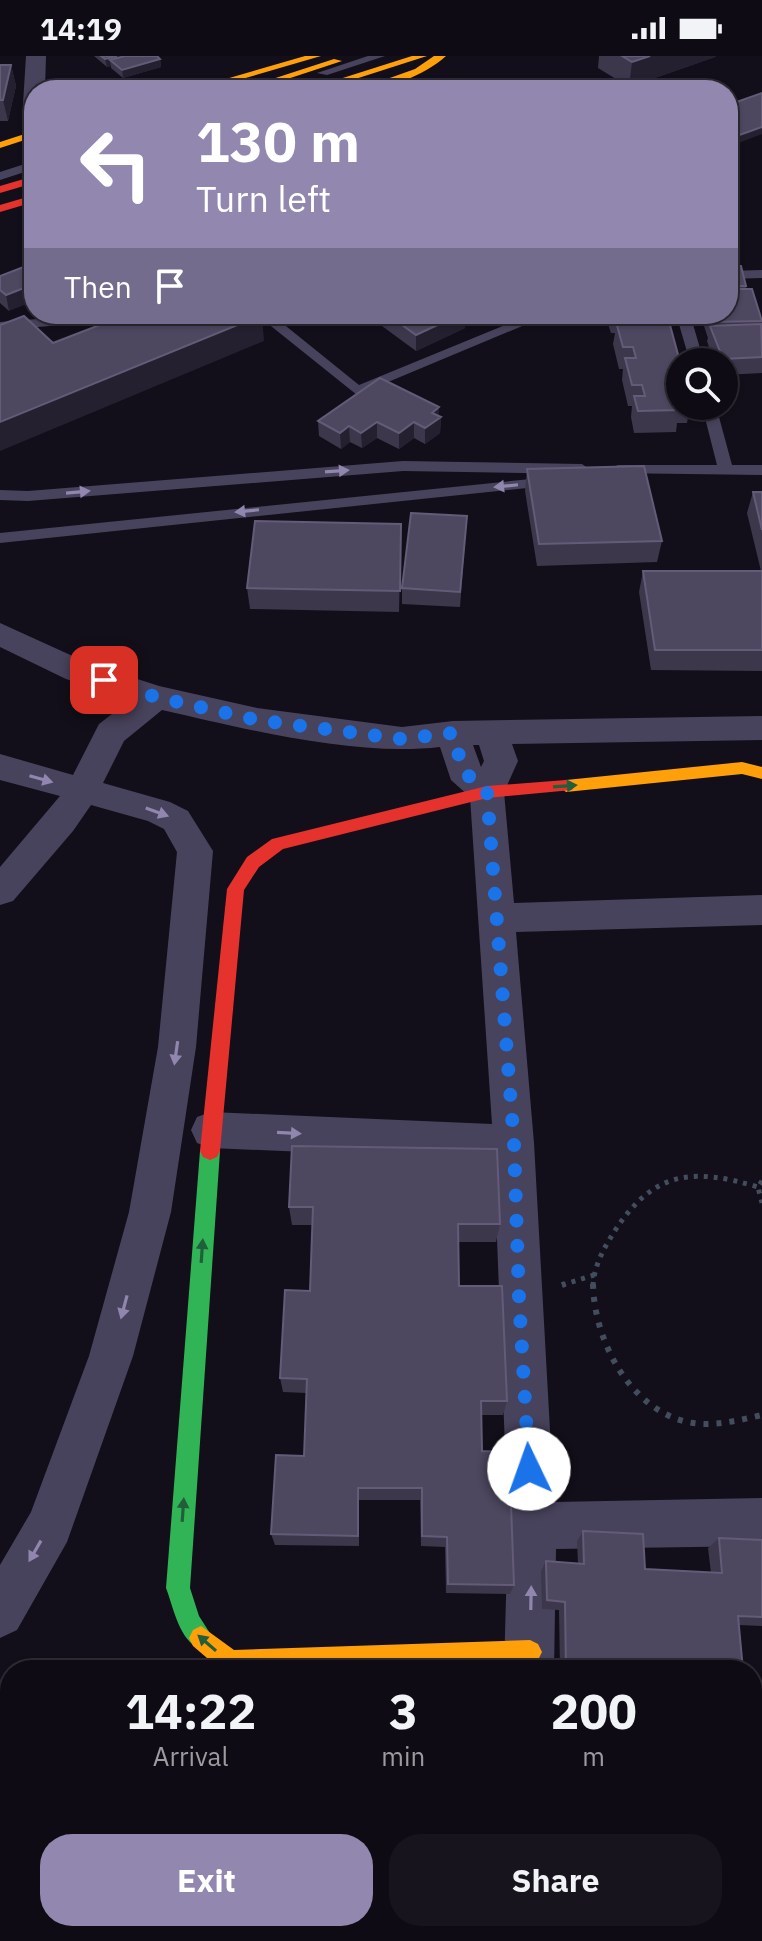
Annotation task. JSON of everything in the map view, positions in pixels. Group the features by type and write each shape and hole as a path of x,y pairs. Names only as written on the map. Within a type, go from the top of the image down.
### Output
{"street":[{"path":"35,80 36,56"},
{"path":"229,80 316,56"},
{"path":"276,80 352,56"},
{"path":"335,80 389,59 422,56"},
{"path":"392,80 419,71 441,56"},
{"path":"0,145 24,137"},
{"path":"0,166 24,159"},
{"path":"0,190 24,182"},
{"path":"0,209 24,201"},
{"path":"0,634 77,671 156,697 257,720 402,739 453,733 762,728"},
{"path":"0,891 61,822 82,791 111,733 156,697"},
{"path":"492,732 501,761 487,792 514,1143 532,1526 529,1660"},
{"path":"453,733 463,771 487,792"},
{"path":"0,767 158,811 176,820 195,851 177,1047 150,1212 111,1356 50,1525 0,1613"},
{"path":"227,1660 201,1641 187,1622 178,1588 211,1130 236,889 245,870 263,851 278,844 487,792 620,782 742,768 762,773"},
{"path":"495,918 762,910"},
{"path":"211,1130 514,1143"},
{"path":"532,1526 762,1522"}],"lane":[{"path":"308,80 389,59"},
{"path":"0,176 24,168"},
{"path":"738,275 762,274"},
{"path":"0,326 25,324"},
{"path":"275,324 357,391 520,324"},
{"path":"686,324 693,348"},
{"path":"713,420 726,470"},
{"path":"0,495 28,496 403,466 762,470"},
{"path":"0,538 667,470"}],"path":[{"path":"762,1203 760,1184 730,1178 697,1177 668,1181 651,1188 636,1201 606,1247 594,1275 594,1298 602,1337 612,1362 627,1383 651,1404 680,1420 700,1424 736,1422 762,1415"}],"building":[{"path":"125,56 157,56 160,59 122,70 110,60"},
{"path":"622,56 650,56 632,62"},
{"path":"0,65 11,65 3,100 0,100"},
{"path":"762,93 762,127 738,135 738,101"},
{"path":"738,266 741,266 746,286 738,286"},
{"path":"24,267 24,288 6,295 0,290 0,276"},
{"path":"738,289 752,289 762,321 738,321"},
{"path":"24,316 24,324 33,324 53,343 102,324 240,324 0,422 0,325"},
{"path":"401,324 440,324 416,335"},
{"path":"617,324 670,324 676,348 666,348 666,410 638,411 634,396 645,396 642,385 632,385 625,358 636,358 633,347 623,347"},
{"path":"761,324 762,357 738,358 738,348 719,348 710,326"},
{"path":"380,378 439,407 432,413 441,417 425,428 414,422 399,433 377,422 361,433 349,426 340,433 318,421"},
{"path":"644,466 662,541 539,544 527,469"},
{"path":"753,492 762,492 762,530"},
{"path":"411,513 467,516 460,592 402,588"},
{"path":"255,521 401,524 400,591 247,588"},
{"path":"643,571 762,571 762,650 655,650"},
{"path":"292,1146 497,1149 500,1224 458,1224 459,1286 502,1286 507,1401 481,1401 482,1451 509,1452 514,1585 448,1584 447,1537 422,1536 422,1488 358,1488 358,1536 271,1534 276,1455 304,1456 307,1379 280,1378 285,1290 310,1291 313,1207 289,1207"},
{"path":"583,1531 643,1534 645,1569 722,1573 719,1538 762,1540 762,1617 738,1616 742,1660 566,1660 565,1602 547,1600 546,1561 584,1564"}],"traffic: fast":[{"path":"201,1638 190,1623 178,1588 210,1151"}],"traffic: slow":[{"path":"229,80 316,56"},
{"path":"343,80 422,56"},
{"path":"392,80 419,71 441,56"},
{"path":"276,80 337,61"},
{"path":"0,145 24,137"},
{"path":"566,786 742,768 762,773"},
{"path":"201,1638 228,1660"},
{"path":"290,1660 530,1652"}],"traffic: jam":[{"path":"0,190 24,182"},
{"path":"0,209 24,201"},
{"path":"210,1151 236,889 253,862 278,844 487,792 566,786"}],"route":[{"path":"104,680 156,697 257,720 402,739 453,733 463,771 487,792 514,1143 529,1469"}]}
